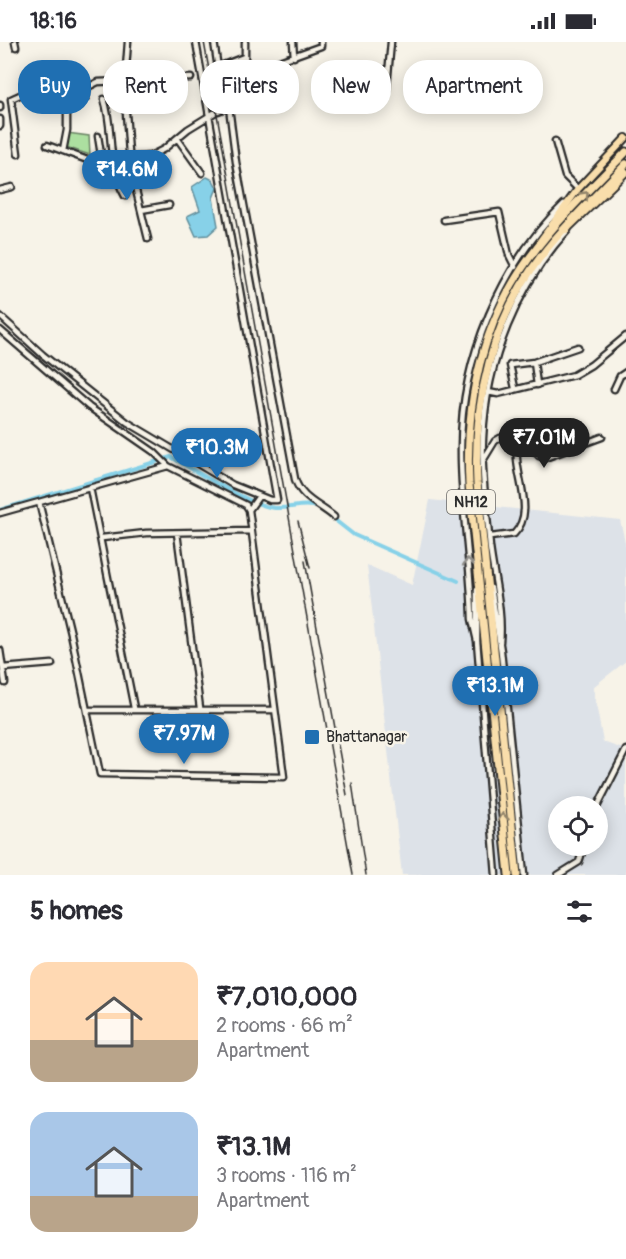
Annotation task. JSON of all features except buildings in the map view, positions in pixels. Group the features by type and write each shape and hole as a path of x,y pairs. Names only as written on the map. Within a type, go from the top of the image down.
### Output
{"highway":[{"name":"NH12","path":"509,875 477,572 467,447 472,395 478,367 494,322 508,292 530,257 626,152"},
{"name":"NH12","path":"517,875 484,556 476,453 478,410 485,376 507,312 533,267 551,243 615,176 626,170"}],"main road":[{"path":"530,257 578,189 626,138"},
{"path":"551,243 626,170"}],"street":[{"path":"126,60 128,42"},
{"path":"196,42 201,60"},
{"path":"214,42 217,60"},
{"path":"244,60 245,42"},
{"path":"293,42 294,57"},
{"path":"285,60 321,46 321,42"},
{"path":"389,60 391,42"},
{"path":"236,60 244,57"},
{"path":"18,96 11,99 18,154"},
{"path":"63,151 67,114"},
{"path":"106,114 114,177 124,196"},
{"path":"126,114 129,158 148,239"},
{"path":"47,145 90,161 156,154 213,114"},
{"path":"0,316 43,355 127,422 232,485 259,496 278,500 214,114"},
{"path":"230,114 238,173 295,479 304,498 319,504 334,517"},
{"path":"0,119 0,126"},
{"path":"98,136 102,160"},
{"path":"177,138 202,173"},
{"path":"555,141 565,176 578,189"},
{"path":"0,190 12,187"},
{"path":"477,641 472,622 462,487 462,421 466,392 480,339 495,303 515,267 540,230 571,198"},
{"path":"141,210 169,205"},
{"path":"444,220 499,212 509,255 515,267"},
{"path":"500,642 502,622 489,537 483,461 488,392 500,349 518,304 552,250 576,221"},
{"path":"0,330 89,407 168,466 246,505 249,510 284,777 100,774 39,502"},
{"path":"488,392 498,394 515,388 537,385 582,370 626,336"},
{"path":"515,388 510,365 534,362 578,347"},
{"path":"534,362 537,385"},
{"path":"614,389 620,376 626,372"},
{"path":"483,461 495,441 500,438 528,444 539,456 545,458 602,437"},
{"path":"489,537 514,534 526,513 515,455 518,443"},
{"path":"0,513 168,466"},
{"path":"90,488 99,536 102,538 134,708"},
{"path":"249,510 259,496"},
{"path":"102,538 146,533 251,531"},
{"path":"177,533 200,708"},
{"path":"484,556 500,642 524,875"},
{"path":"477,572 477,641 496,875"},
{"path":"0,650 5,683"},
{"path":"3,668 52,664"},
{"path":"87,710 134,708 275,710"},
{"path":"603,796 626,750"},
{"path":"558,875 579,862 581,856"}],"shaded area":[{"path":"430,500 620,520 626,546 626,661 593,687 603,742 626,750 626,875 402,875 367,565 412,585"}],"green space":[{"path":"67,133 89,136 90,155 66,147"}],"water":[{"path":"207,177 213,180 217,188 213,198 218,226 208,235 196,236 187,216 200,210 192,187"}],"waterway":[{"path":"0,510 171,457 223,487 265,506 320,508"},
{"path":"331,517 354,535 458,581"}],"railway":[{"path":"204,42 353,875"},
{"path":"298,521 310,568"},
{"path":"305,561 347,795"},
{"path":"352,783 366,875"}],"place":[{"name":"Bhattanagar","path":"312,737"}]}
